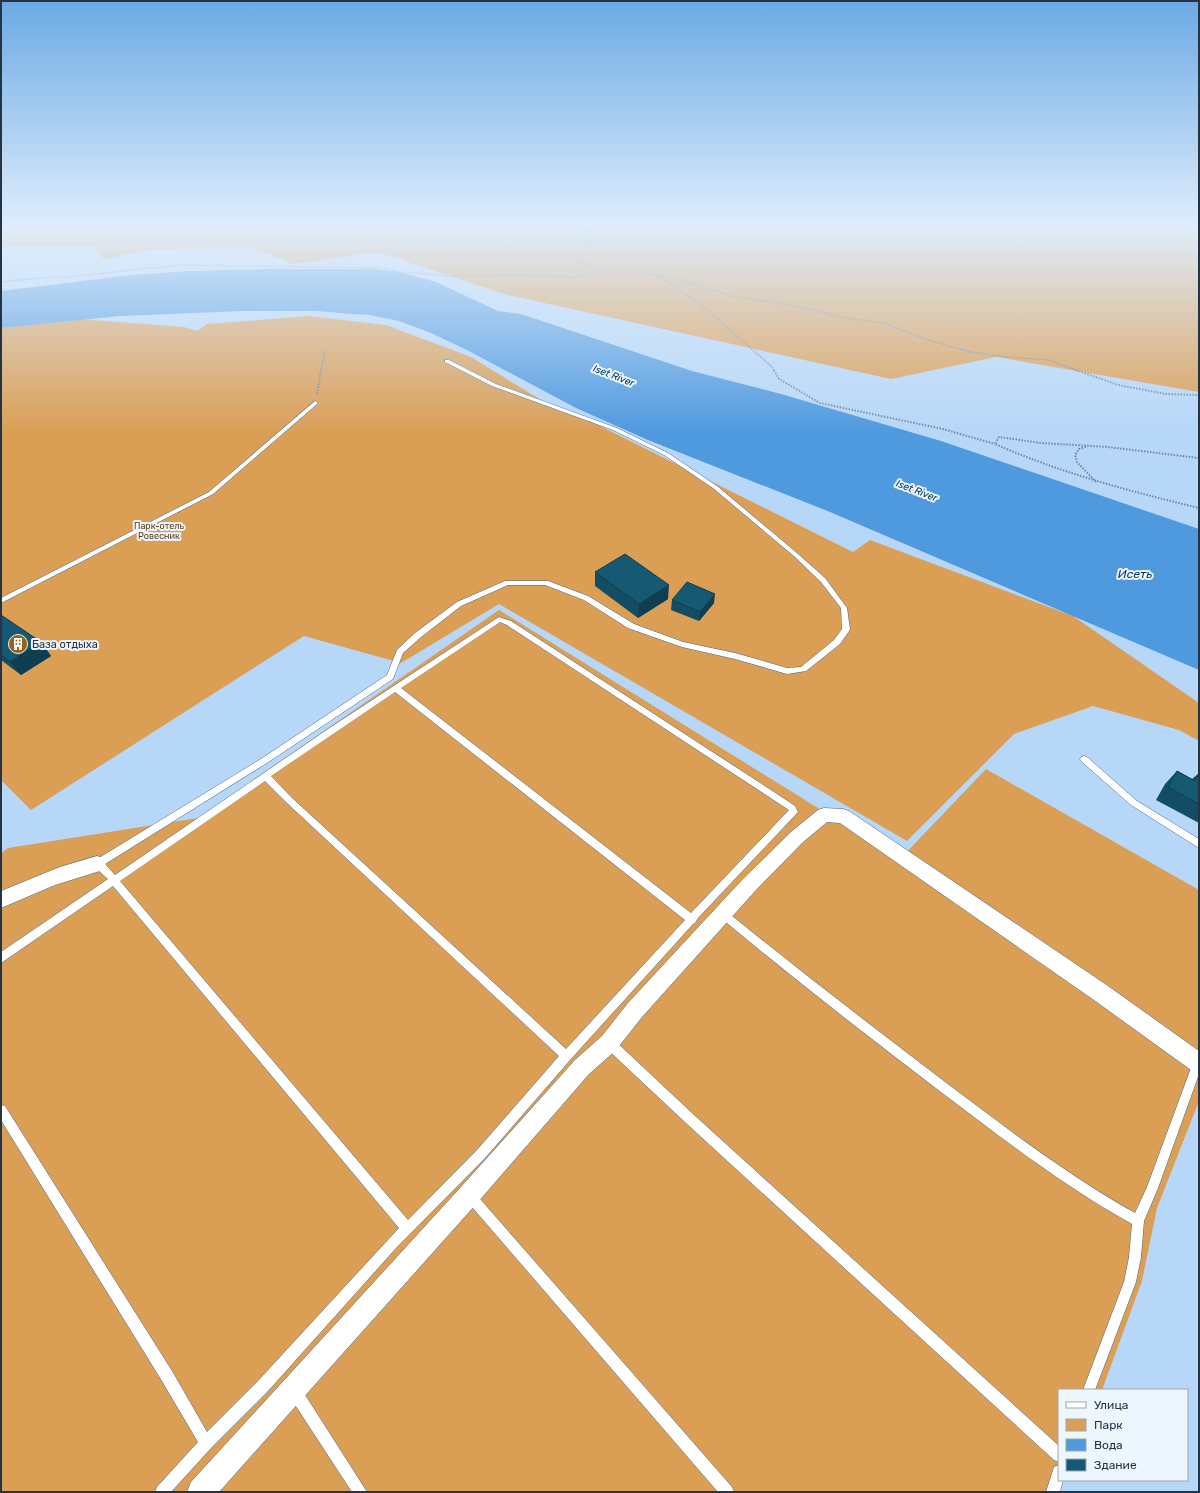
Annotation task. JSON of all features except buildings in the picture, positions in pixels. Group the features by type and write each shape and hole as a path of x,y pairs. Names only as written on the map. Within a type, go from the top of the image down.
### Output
{"street":[{"path":"201,1492 469,1195 582,1067 609,1043 635,1010 724,915 749,885 791,843 824,815 843,816 1101,993 1198,1062"},
{"path":"1,900 29,886 71,870 97,864"}],"lane":[{"path":"407,1228 104,868 97,864 264,761 384,681 390,676 400,652 418,635 459,604 507,583 546,583 586,598 631,626 682,644 735,656 787,671 803,669 837,642 846,629 844,608 823,580 796,555 715,487 666,454 615,429 494,385 447,361"},
{"path":"1,601 211,493 315,403"},
{"path":"1,958 113,880 499,619 509,623 598,680 792,808 794,812 566,1056 481,1154 407,1228 263,1386 206,1443 162,1492"},
{"path":"396,689 692,920"},
{"path":"1084,759 1134,803 1199,844"},
{"path":"266,776 289,800 566,1056"},
{"path":"724,915 829,1001 988,1121 1104,1203 1138,1221"},
{"path":"609,1043 753,1177 1058,1454"},
{"path":"1089,1389 1130,1282 1135,1257 1138,1221 1152,1188 1198,1062"},
{"path":"1,1110 167,1376 206,1443"},
{"path":"469,1195 727,1492"},
{"path":"294,1390 360,1492"},
{"path":"1053,1492 1058,1475"}],"path":[{"path":"685,294 704,307 772,367 779,379 820,403 943,429 995,444 1097,483 1199,508"},
{"path":"725,294 736,297 785,304 846,318 884,323 924,339 970,352 1006,357 1049,360 1118,385 1166,394 1199,395"},
{"path":"336,312 355,314"},
{"path":"315,403 325,350"},
{"path":"995,444 999,437 1041,443 1088,446 1199,458"},
{"path":"1088,446 1078,450 1075,455 1077,462 1097,483"}],"green space":[{"path":"504,294 1199,294 1199,392 996,357 891,379"},
{"name":"Парк-отель Ровесник","path":"309,316 386,325 471,357 559,411 582,417 853,552 870,540 1073,616 1199,703 1199,741 1179,730 1093,706 1014,734 907,841 499,604 401,663 304,636 31,810 1,780 1,328 81,319 184,327 197,331 207,324"},
{"path":"499,610 900,859 986,769 1199,890 1199,1101 1157,1208 1142,1281 1102,1389 1058,1389 1059,1481 1056,1492 1,1492 1,853 8,848 198,818"}],"water":[{"name":"Исеть","path":"1,294 461,294 498,311 521,314 692,371 781,394 941,441 1199,529 1199,670 830,512 648,440 576,408 467,350 431,333 399,321 369,315 317,311 241,311 120,316 1,328"}],"place":[{"name":"База отдыха","path":"18,644"}],"water label":[{"name":"Iset River","path":"614,375"},
{"name":"Iset River","path":"917,490"}]}
